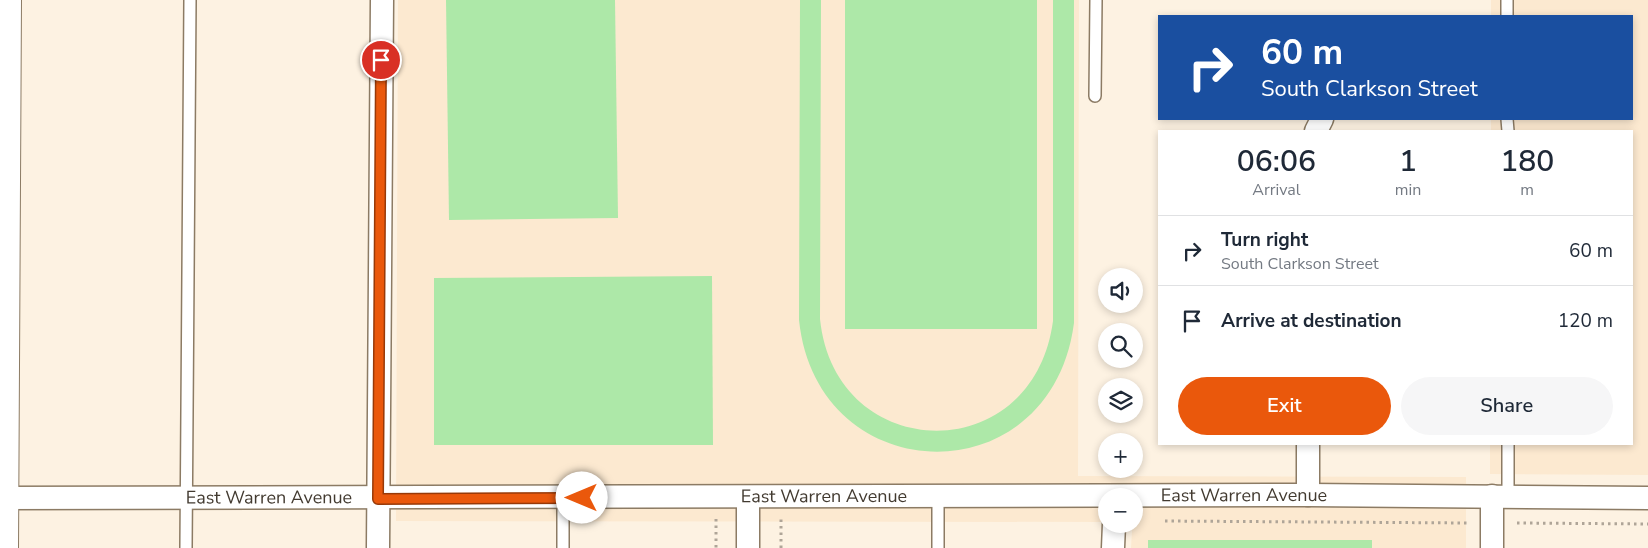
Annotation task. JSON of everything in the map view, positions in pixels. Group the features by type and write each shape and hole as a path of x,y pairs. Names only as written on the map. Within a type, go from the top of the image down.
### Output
{"street":[{"path":"4,548 2,498 7,0"},
{"path":"378,548 382,0"},
{"path":"1308,445 1308,495"},
{"name":"East Warren Avenue","path":"2,498 378,499 938,495 1098,496"},
{"name":"East Warren Avenue","path":"1143,496 1308,495 1648,498"},
{"path":"1492,548 1500,496"},
{"path":"748,497 748,548"},
{"path":"1114,533 1114,548"}],"lane":[{"path":"186,548 190,0"},
{"path":"1095,96 1096,0"},
{"path":"1506,0 1507,15"},
{"path":"1500,496 1508,445"},
{"path":"938,495 938,548"},
{"path":"563,498 563,548"}],"path":[{"path":"716,515 716,548"},
{"path":"781,548 782,516"},
{"path":"1163,521 1469,524"},
{"path":"1517,524 1648,524"}],"shaded area":[{"path":"398,0 1079,0 1078,476 1098,476 1098,478 1143,478 1143,476 1466,477 1466,548 1131,548 1132,533 1143,533 1143,488 1098,488 1098,522 396,521"},
{"path":"1491,0 1648,0 1648,475 1490,474 1490,445 1633,445 1633,130 1491,130 1491,120 1633,120 1633,15 1491,15"}],"green space":[{"path":"446,0 615,0 618,218 449,220"},
{"path":"800,0 821,0 820,319 833,367 860,402 895,423 935,431 974,424 1010,404 1038,370 1053,321 1053,0 1074,0 1074,323 1056,380 1024,421 982,444 935,452 888,443 846,418 815,377 799,320"},
{"path":"845,0 1037,0 1037,329 845,329"},
{"path":"712,276 713,445 434,445 434,278"},
{"path":"1148,540 1372,540 1372,548 1148,548"}],"route":[{"path":"381,60 378,499 582,498"}]}
